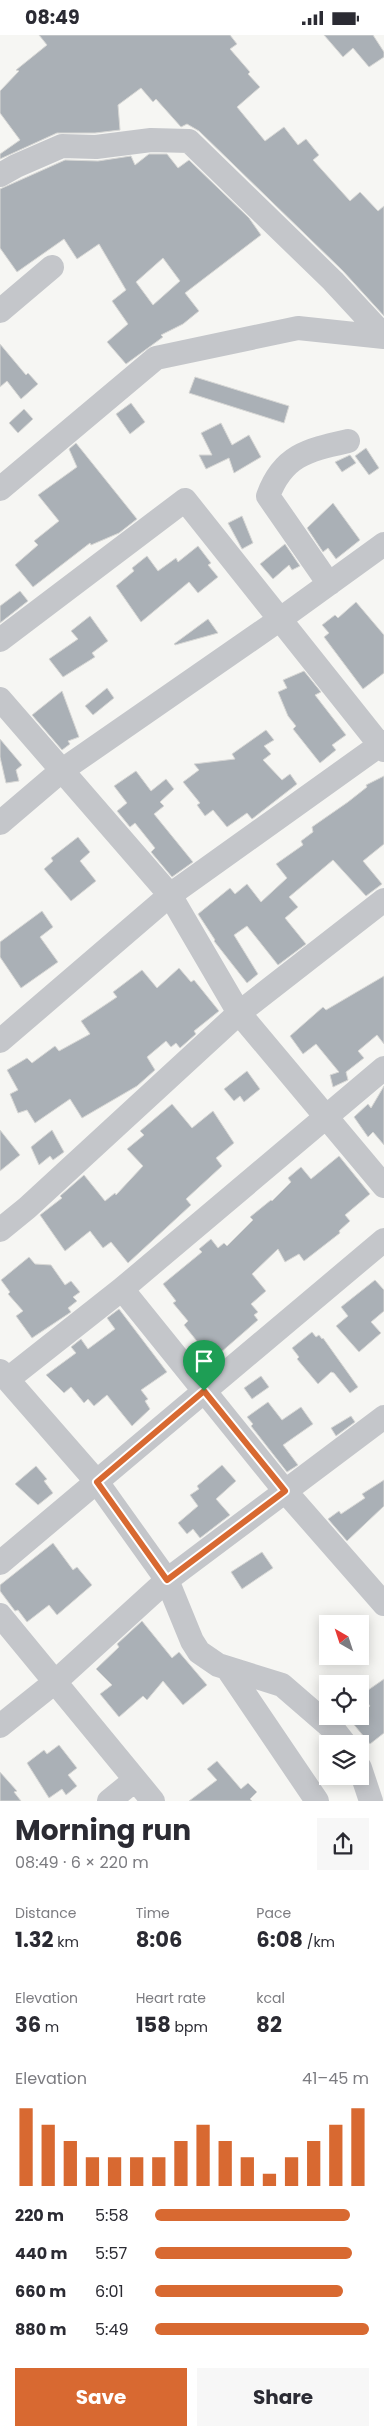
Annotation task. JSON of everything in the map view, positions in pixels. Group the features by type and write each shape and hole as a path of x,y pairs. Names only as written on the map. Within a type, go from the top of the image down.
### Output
{"street":[{"path":"0,175 16,165 62,146 96,147 151,141 189,141 333,281 384,337"},
{"path":"0,311 52,267"},
{"path":"0,489 156,357 298,328 384,337"},
{"path":"329,584 268,496 273,482 298,455 348,441"},
{"path":"0,640 185,500 279,621 383,745 170,895 0,1041"},
{"path":"0,823 62,771 279,621 384,544"},
{"path":"0,699 170,895 239,1013 328,1116 384,1186"},
{"path":"0,1229 27,1207 239,1013 384,900"},
{"path":"338,1735 282,1685 218,1665 200,1652 192,1641 167,1580 97,1482 4,1375 122,1289 384,1068"},
{"path":"0,1563 384,1241"},
{"path":"122,1289 285,1491 384,1604"},
{"path":"0,1726 54,1682 167,1580 384,1417"},
{"path":"0,1615 152,1801"},
{"path":"227,1667 317,1801"},
{"path":"110,1801 135,1780"},
{"path":"366,1785 371,1801"}],"building":[{"path":"39,35 230,35 237,44 230,49 260,87 237,107 265,141 284,127 298,145 306,139 319,155 313,160 350,201 360,192 378,211 384,206 384,316 343,271 199,131 187,124 181,127 156,99 153,102 141,88 118,105 120,130 95,133 57,133 0,159 0,154 20,140 0,113 0,91 19,71 16,70 47,45"},
{"path":"324,35 373,35 384,52 384,57 369,67 353,48 343,57"},
{"path":"149,154 167,154 178,168 189,160 249,218 261,235 185,293 199,311 183,324 161,335 163,337 126,364 107,342 128,324 112,301 126,290 99,244 77,259 64,239 17,272 0,248 0,189 65,160 98,161 131,156 135,165","holes":["163,258 180,281 153,305 136,282"]},
{"path":"0,344 26,375 28,373 38,384 21,399 7,381 0,387"},
{"path":"195,377 289,406 284,423 189,393"},
{"path":"131,403 145,422 130,434 116,414"},
{"path":"24,409 33,419 18,433 9,423"},
{"path":"221,423 232,445 249,435 261,457 234,473 229,458 206,469 199,455 212,455 201,433"},
{"path":"76,443 137,519 119,533 91,545 90,543 33,587 15,565 38,545 34,541 59,521 38,495 77,467 69,449"},
{"path":"366,448 379,468 369,475 355,456"},
{"path":"350,455 356,463 342,472 335,462"},
{"path":"333,503 360,540 336,559 328,548 323,552 307,528"},
{"path":"242,516 253,543 242,549 228,523"},
{"path":"285,544 300,566 292,570 289,565 273,579 260,564"},
{"path":"198,546 211,563 208,565 218,577 198,593 189,582 141,622 116,586 134,571 132,568 147,556 158,571 176,558 178,562"},
{"path":"20,591 28,601 0,623 0,606"},
{"path":"356,602 384,635 384,673 363,689 324,637 329,633 322,625 335,615 338,618"},
{"path":"90,616 108,641 92,653 95,657 63,677 49,659 78,639 71,631"},
{"path":"208,619 218,633 174,644"},
{"path":"304,671 321,692 315,695 346,735 332,745 336,750 320,763 293,729 296,726 288,716 278,692 287,688 283,680"},
{"path":"107,688 114,698 93,715 85,706"},
{"path":"62,691 79,737 68,741 70,744 62,750 32,715"},
{"path":"266,730 274,740 264,746 271,754 263,760 282,780 290,774 297,784 252,819 247,813 227,827 213,810 205,816 197,805 200,803 183,782 199,770 194,764 235,759 232,754"},
{"path":"0,739 22,765 16,770 19,781 6,783 0,757"},
{"path":"136,771 151,791 166,779 174,789 160,802 164,806 154,814 193,862 172,877 151,852 155,848 135,823 130,827 117,811 127,803 114,786"},
{"path":"384,776 384,844 363,861 382,884 366,896 333,860 289,897 298,907 285,918 306,944 278,965 247,926 234,935 258,974 247,983 214,941 198,914 230,888 235,894 247,884 261,902 287,878 276,864 303,845 301,841 313,832 312,827 348,802 367,787 366,785"},
{"path":"78,837 90,852 80,861 96,881 71,901 44,869 53,861 51,858"},
{"path":"42,911 53,927 40,937 58,962 21,988 0,957 0,942"},
{"path":"179,968 191,982 194,980 219,1011 194,1031 196,1034 180,1048 176,1043 171,1047 166,1041 147,1057 155,1070 137,1086 82,1118 70,1099 35,1123 27,1110 18,1113 10,1094 18,1090 7,1070 27,1058 32,1063 55,1046 59,1051 90,1034 81,1021 117,997 113,992 142,970 157,988"},
{"path":"384,976 384,1044 377,1035 358,1051 364,1058 346,1072 348,1080 333,1087 330,1075 339,1072 316,1044 303,1054 290,1036 323,1007 326,1010"},
{"path":"247,1071 260,1089 244,1102 240,1096 234,1101 224,1089"},
{"path":"384,1086 384,1145 373,1132 368,1137 354,1117 368,1104 371,1108"},
{"path":"172,1104 192,1128 213,1111 234,1143 216,1158 222,1166 186,1199 191,1205 128,1263 111,1242 103,1248 90,1231 65,1251 40,1215 62,1198 60,1196 84,1175 105,1201 115,1193 116,1195 143,1166 127,1149 144,1135 140,1131"},
{"path":"0,1130 20,1155 0,1171"},
{"path":"52,1130 64,1152 53,1160 50,1156 39,1165 31,1147"},
{"path":"339,1156 370,1194 345,1215 350,1221 339,1231 340,1233 304,1261 299,1254 285,1262 278,1249 252,1274 266,1291 251,1304 258,1312 254,1315 258,1320 212,1360 184,1325 188,1321 173,1303 176,1301 163,1284 202,1252 199,1249 211,1239 218,1248 224,1243 227,1246 253,1220 250,1217 272,1201 291,1182 288,1178 301,1167 311,1179"},
{"path":"29,1257 35,1264 51,1265 65,1285 71,1281 80,1292 73,1297 77,1301 68,1308 71,1312 32,1338 16,1316 23,1311 8,1294 10,1292 1,1280"},
{"path":"375,1280 384,1290 384,1311 371,1322 381,1333 359,1352 336,1326 348,1316 341,1307"},
{"path":"119,1309 167,1372 141,1390 148,1399 145,1401 150,1409 132,1426 107,1395 94,1406 88,1399 84,1403 71,1387 64,1393 46,1375 76,1353 71,1347 81,1339 88,1349 115,1329 107,1318"},
{"path":"312,1332 316,1337 319,1335 323,1338 358,1387 350,1393 334,1373 331,1372 318,1384 297,1359 299,1357 292,1348"},
{"path":"261,1376 269,1387 252,1399 244,1388"},
{"path":"268,1402 282,1420 301,1407 313,1424 283,1445 298,1465 287,1472 251,1426 253,1424 247,1417"},
{"path":"351,1416 355,1422 336,1436 331,1428"},
{"path":"222,1465 236,1481 216,1499 230,1515 200,1538 193,1529 187,1534 178,1523 198,1506 190,1495 199,1489 197,1486"},
{"path":"36,1466 47,1479 44,1481 53,1493 38,1505 15,1484"},
{"path":"384,1480 384,1506 347,1541 328,1519 339,1511 341,1514 365,1498 362,1494"},
{"path":"53,1543 73,1570 77,1567 92,1585 57,1615 49,1605 27,1622 18,1610 15,1611 0,1591 0,1585"},
{"path":"262,1552 273,1568 242,1589 231,1572"},
{"path":"142,1621 172,1658 179,1652 207,1685 183,1705 163,1681 147,1700 143,1696 119,1717 100,1694 112,1685 96,1669 119,1647 117,1644"},
{"path":"384,1679 384,1733 370,1744 369,1735 363,1735 354,1725 369,1725 369,1689"},
{"path":"59,1745 77,1768 68,1775 77,1786 66,1795 62,1789 49,1798 27,1763 44,1750 47,1754"},
{"path":"217,1761 241,1789 248,1783 257,1792 250,1799 252,1801 189,1801 217,1780 207,1769"},
{"path":"0,1772 17,1791 14,1792 21,1801 0,1801"}],"route":[{"path":"204,1391 285,1491 167,1580 97,1482 204,1391"}]}
